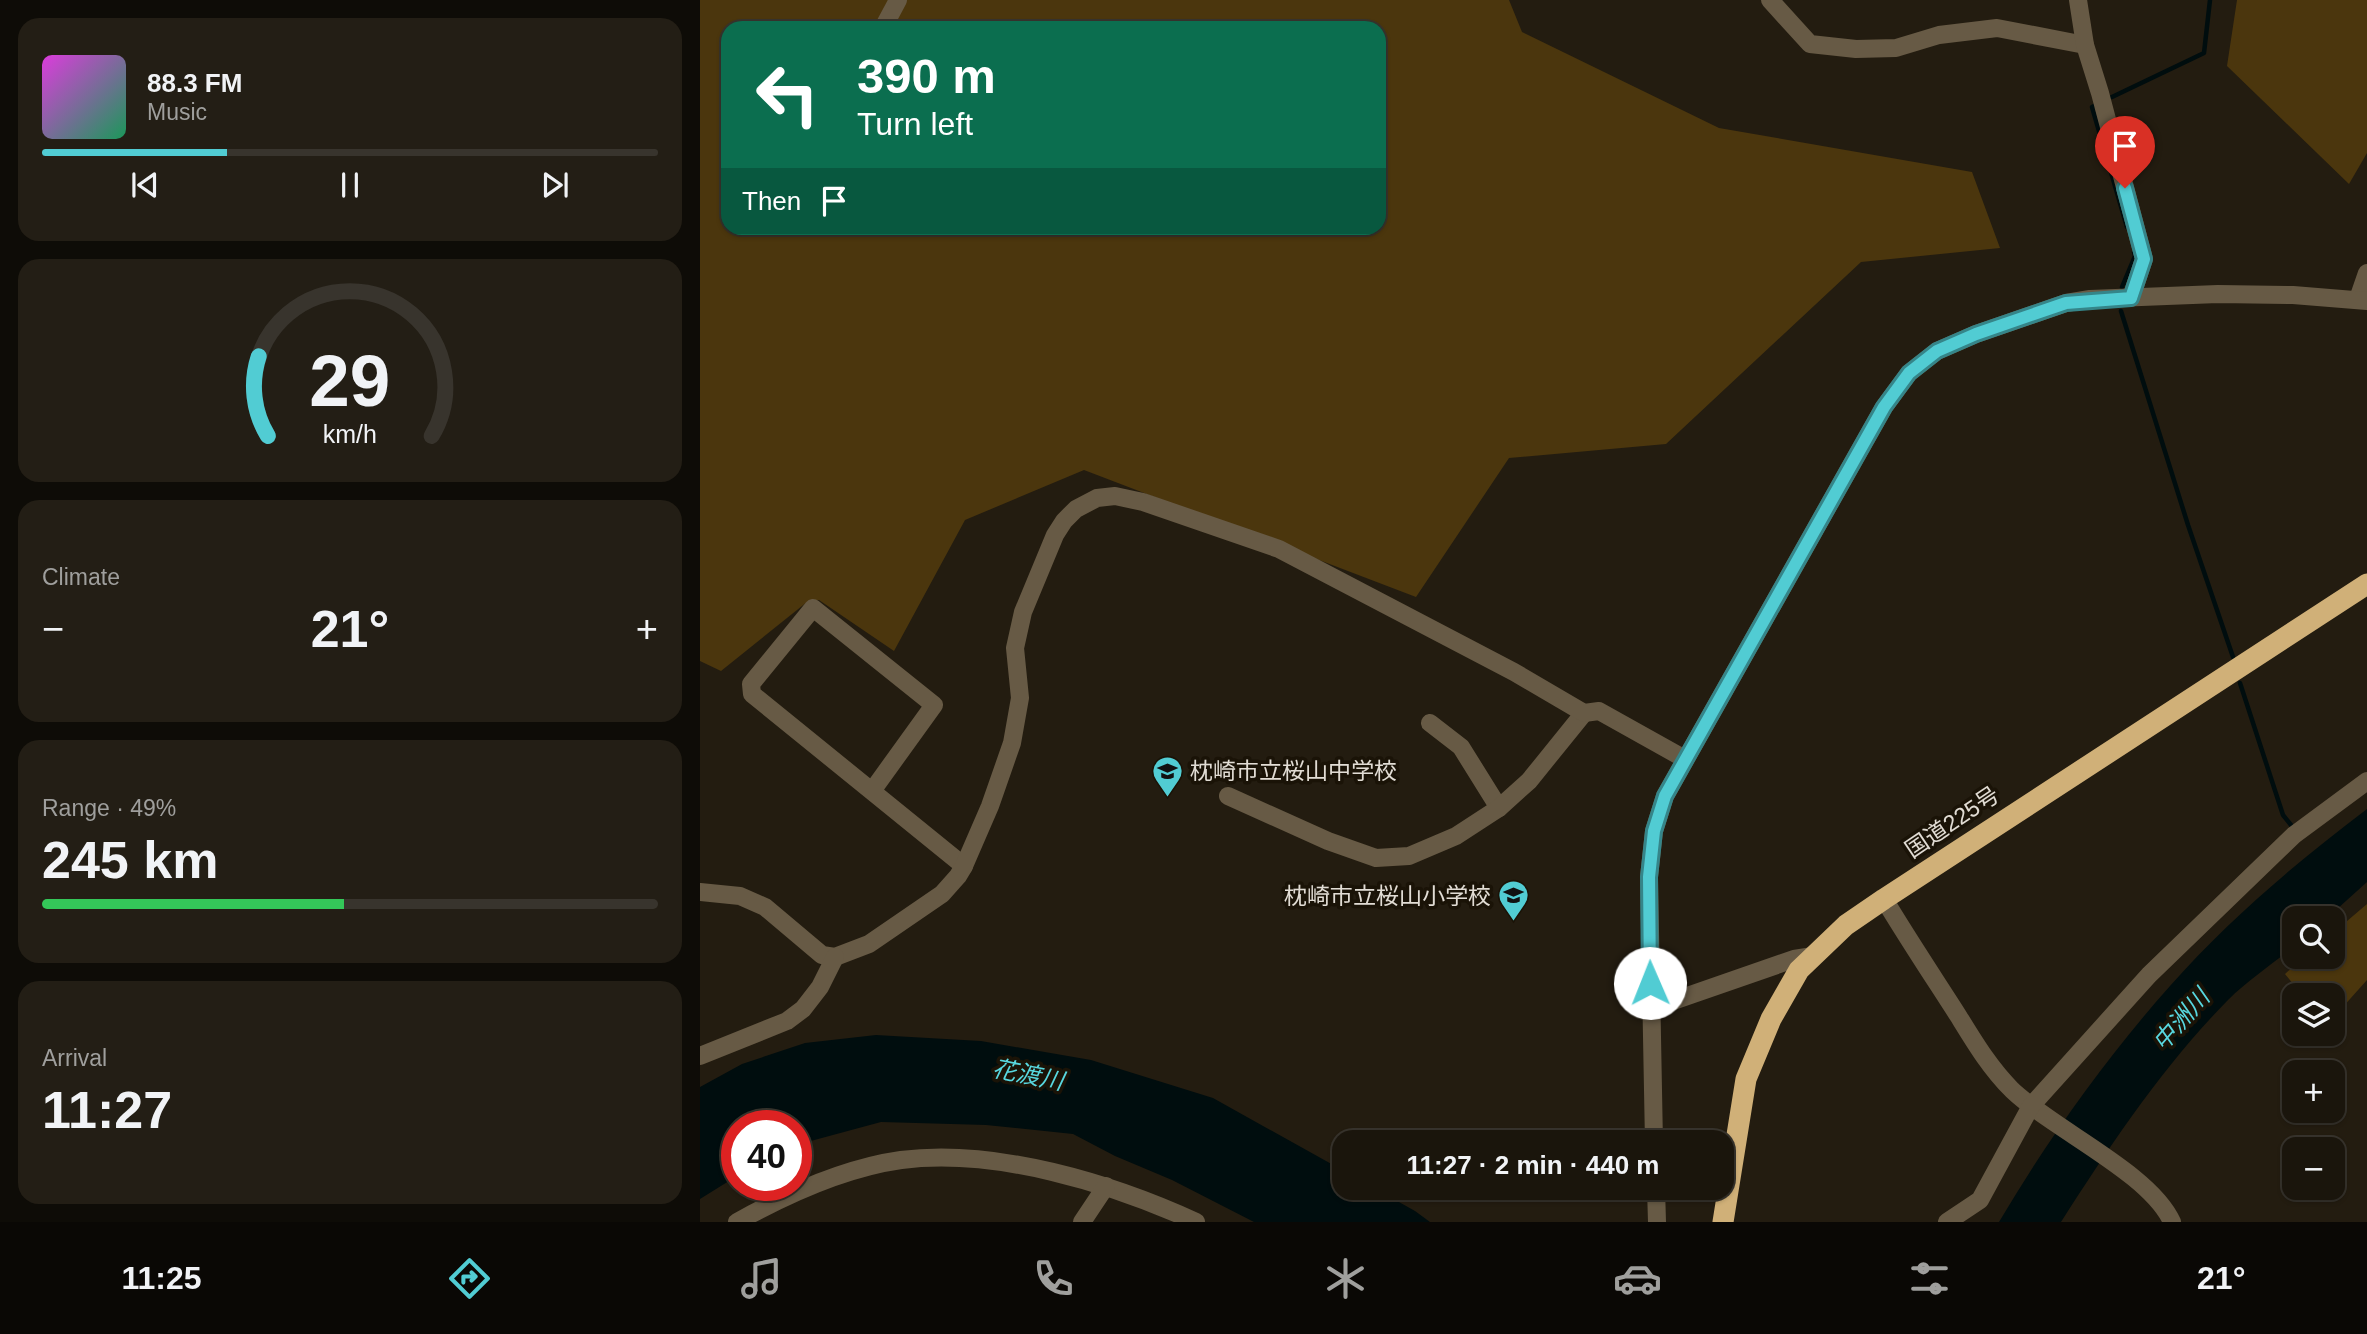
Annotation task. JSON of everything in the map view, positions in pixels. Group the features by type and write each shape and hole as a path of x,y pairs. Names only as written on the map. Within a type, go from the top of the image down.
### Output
{"highway":[{"name":"国道225号","path":"1723,1222 1746,1079 1771,1019 1799,970 1813,956 1846,925 2367,584"}],"street":[{"path":"887,21 898,0"},
{"path":"1770,0 1811,44 1856,49 1896,48 1939,35 1997,28 2085,45"},
{"path":"2078,0 2085,45 2144,259 2131,298"},
{"path":"1654,1130 1649,877 1654,831 1665,796 1884,407 1909,373 1937,351 1976,334 2066,303 2217,293 2362,300 2367,273"},
{"path":"700,892 740,896 765,907 822,955 835,957 869,944 942,894 964,866 990,806 1017,720 1020,698 1015,648 1023,612 1055,535 1064,521 1076,509 1097,498 1115,496 1143,502 1279,549 1514,672 1584,713 1599,711 1685,759"},
{"path":"872,791 934,705 813,608 751,684 752,694 964,866"},
{"path":"1228,796 1328,841 1376,858 1409,856 1456,836 1499,808 1529,781 1584,713"},
{"path":"1430,723 1461,747 1499,808"},
{"path":"1947,1222 1980,1200 2036,1110 2149,975 2294,835 2367,781"},
{"path":"1884,900 1988,1064 2036,1110 2148,1189 2172,1222"},
{"path":"1650,1009 1794,959 1813,956"},
{"path":"700,1056 787,1020 803,1009 820,987 835,957"},
{"path":"737,1222 822,1182 865,1167 902,1160 936,1158 1006,1164 1063,1175 1106,1186 1196,1222"},
{"path":"1083,1222 1106,1186"},
{"path":"1656,1200 1657,1222"}],"shaded area":[{"path":"700,0 1509,0 1522,32 1719,128 1972,172 2000,248 1861,262 1666,444 1509,458 1416,597 1084,470 965,520 894,651 819,600 807,602 721,671 700,661"},
{"path":"2237,0 2367,0 2367,153 2349,184 2227,66"},
{"path":"2367,904 2367,980 2345,1005 2345,983 2292,983 2285,974 2291,969 2345,969 2345,923"}],"water":[{"name":"中洲川","path":"2367,809 2367,882 2340,906 2282,906 2282,956 2236,993 2204,1025 2119,1135 2061,1222 1999,1222 2037,1160 2079,1100 2170,986 2215,938 2315,850"},
{"name":"花渡川","path":"876,1035 981,1041 1091,1060 1213,1098 1332,1164 1332,1200 1395,1200 1430,1222 1254,1222 1073,1134 986,1125 881,1122 812,1141 812,1110 721,1110 721,1186 700,1199 700,1087 742,1064 805,1043"}],"waterway":[{"path":"2112,97 2204,53 2210,0"},
{"path":"2096,105 2092,107 2127,227"},
{"path":"2122,287 2135,256 2134,252"},
{"path":"2121,311 2188,525 2233,657"},
{"path":"2240,683 2283,815 2291,825"}],"place":[{"name":"枕崎市立桜山中学校","path":"1167,798"},
{"name":"枕崎市立桜山小学校","path":"1514,923"}],"route":[{"path":"1650,983 1649,877 1654,831 1665,796 1884,407 1909,373 1937,351 1976,334 2066,303 2090,299 2131,298 2144,259 2125,188"}]}
